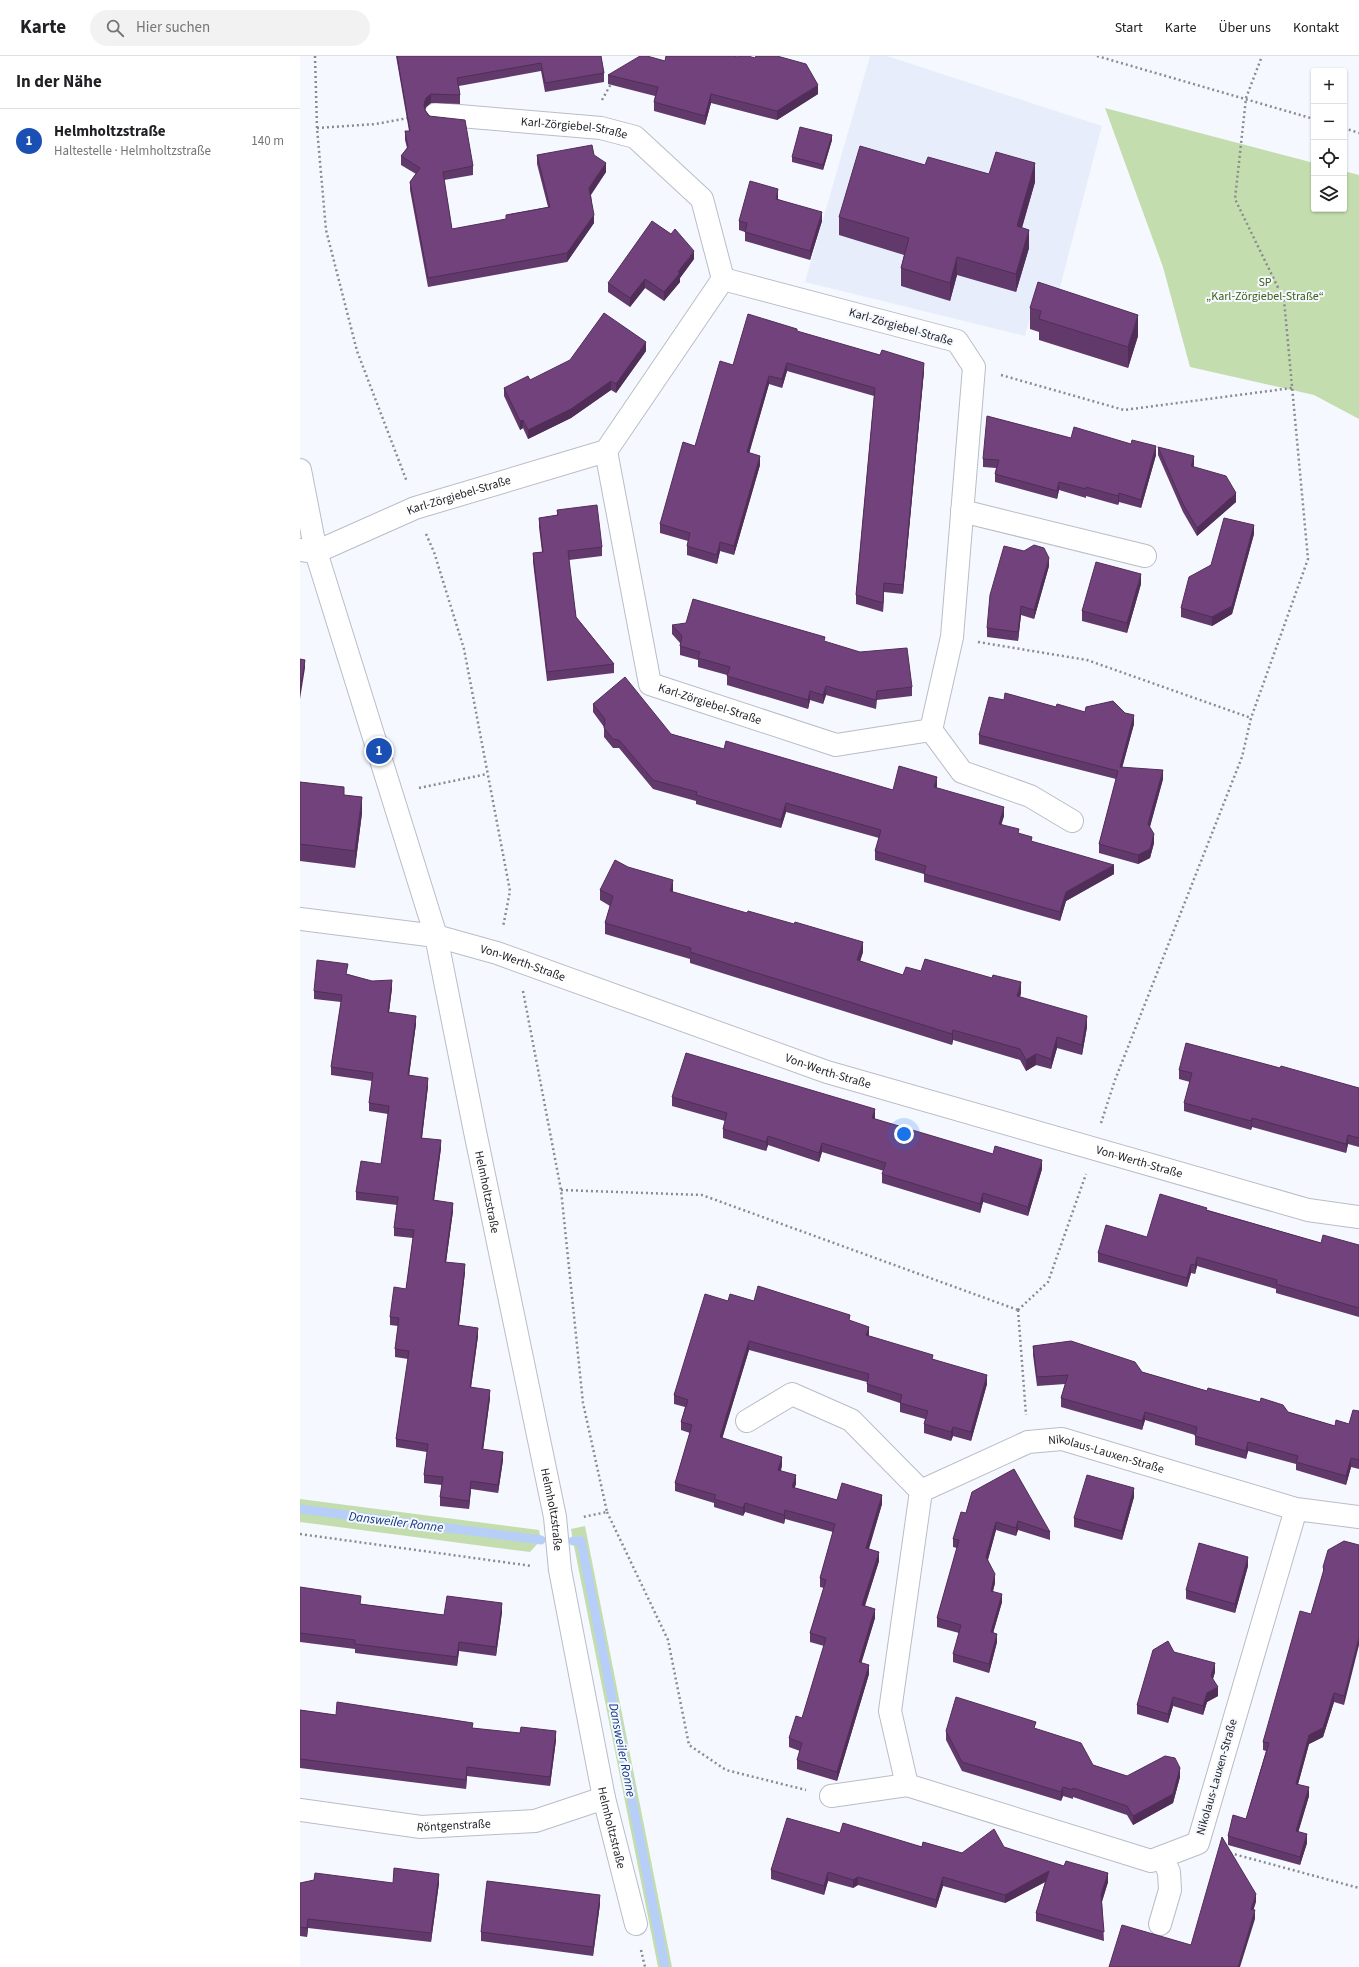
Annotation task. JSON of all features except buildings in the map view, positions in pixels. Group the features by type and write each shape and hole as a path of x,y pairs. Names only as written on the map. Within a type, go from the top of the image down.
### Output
{"street":[{"name":"Karl-Zörgiebel-Straße","path":"436,114 601,128 635,138 702,199 723,279 957,341 974,367"},
{"path":"606,451 723,279"},
{"path":"974,367 952,638 931,730 962,772 1030,796 1072,821"},
{"name":"Karl-Zörgiebel-Straße","path":"308,551 415,508 606,451 650,684 836,745 931,730"},
{"name":"Helmholtzstraße","path":"300,470 308,551 392,794 436,936 449,996 482,1172 555,1517 560,1570 604,1798 636,1924"},
{"path":"962,511 1145,556"},
{"name":"Von-Werth-Straße","path":"300,919 436,936 497,953 827,1072 1308,1210 1359,1217"},
{"path":"747,1421 792,1394 851,1420 921,1491 890,1711 906,1785"},
{"name":"Nikolaus-Lauxen-Straße","path":"921,1491 1028,1442 1062,1439 1296,1509 1359,1517"},
{"name":"Nikolaus-Lauxen-Straße","path":"831,1796 906,1785 1151,1861 1198,1843 1296,1509"},
{"name":"Röntgenstraße","path":"300,1810 421,1827 535,1821 604,1798"},
{"path":"1160,1924 1170,1890 1169,1872 1162,1857"}],"path":[{"path":"315,56 317,128 326,230 357,352 415,508 434,552 464,649 510,891 497,953"},
{"path":"1097,56 1311,118"},
{"path":"1018,1310 1048,1282 1086,1178 1092,1149 1115,1080 1242,757 1251,718 1308,559 1284,300 1235,199 1246,98 1262,56"},
{"path":"601,128 601,102 613,79"},
{"path":"317,128 376,124 436,114"},
{"path":"1347,129 1359,132"},
{"path":"974,367 1124,410 1292,388"},
{"path":"952,638 1087,660 1251,718"},
{"path":"392,794 487,774"},
{"path":"522,986 561,1190 583,1403 607,1512 668,1640 689,1745 726,1770 831,1796"},
{"path":"561,1190 702,1195 1018,1310"},
{"path":"1018,1310 1028,1442"},
{"path":"555,1517 569,1519 607,1512"},
{"path":"300,1534 560,1570"},
{"path":"1198,1843 1359,1888"}],"shaded area":[{"path":"870,56 887,56 1102,126 1059,291 1039,286 1025,336 805,282"}],"green space":[{"name":"SP „Karl-Zörgiebel-Straße“","path":"1105,108 1311,162 1311,212 1347,212 1347,172 1359,175 1359,419 1314,395 1190,367 1163,267"},
{"path":"300,1499 539,1530 541,1540 530,1552 300,1522"},
{"path":"585,1526 672,1967 658,1967 573,1541 571,1529"}],"waterway":[{"name":"Dansweiler Ronne","path":"300,1509 541,1540"},
{"name":"Dansweiler Ronne","path":"573,1541 581,1541 665,1967"}],"place":[{"name":"Helmholtzstraße","path":"379,751"}]}
